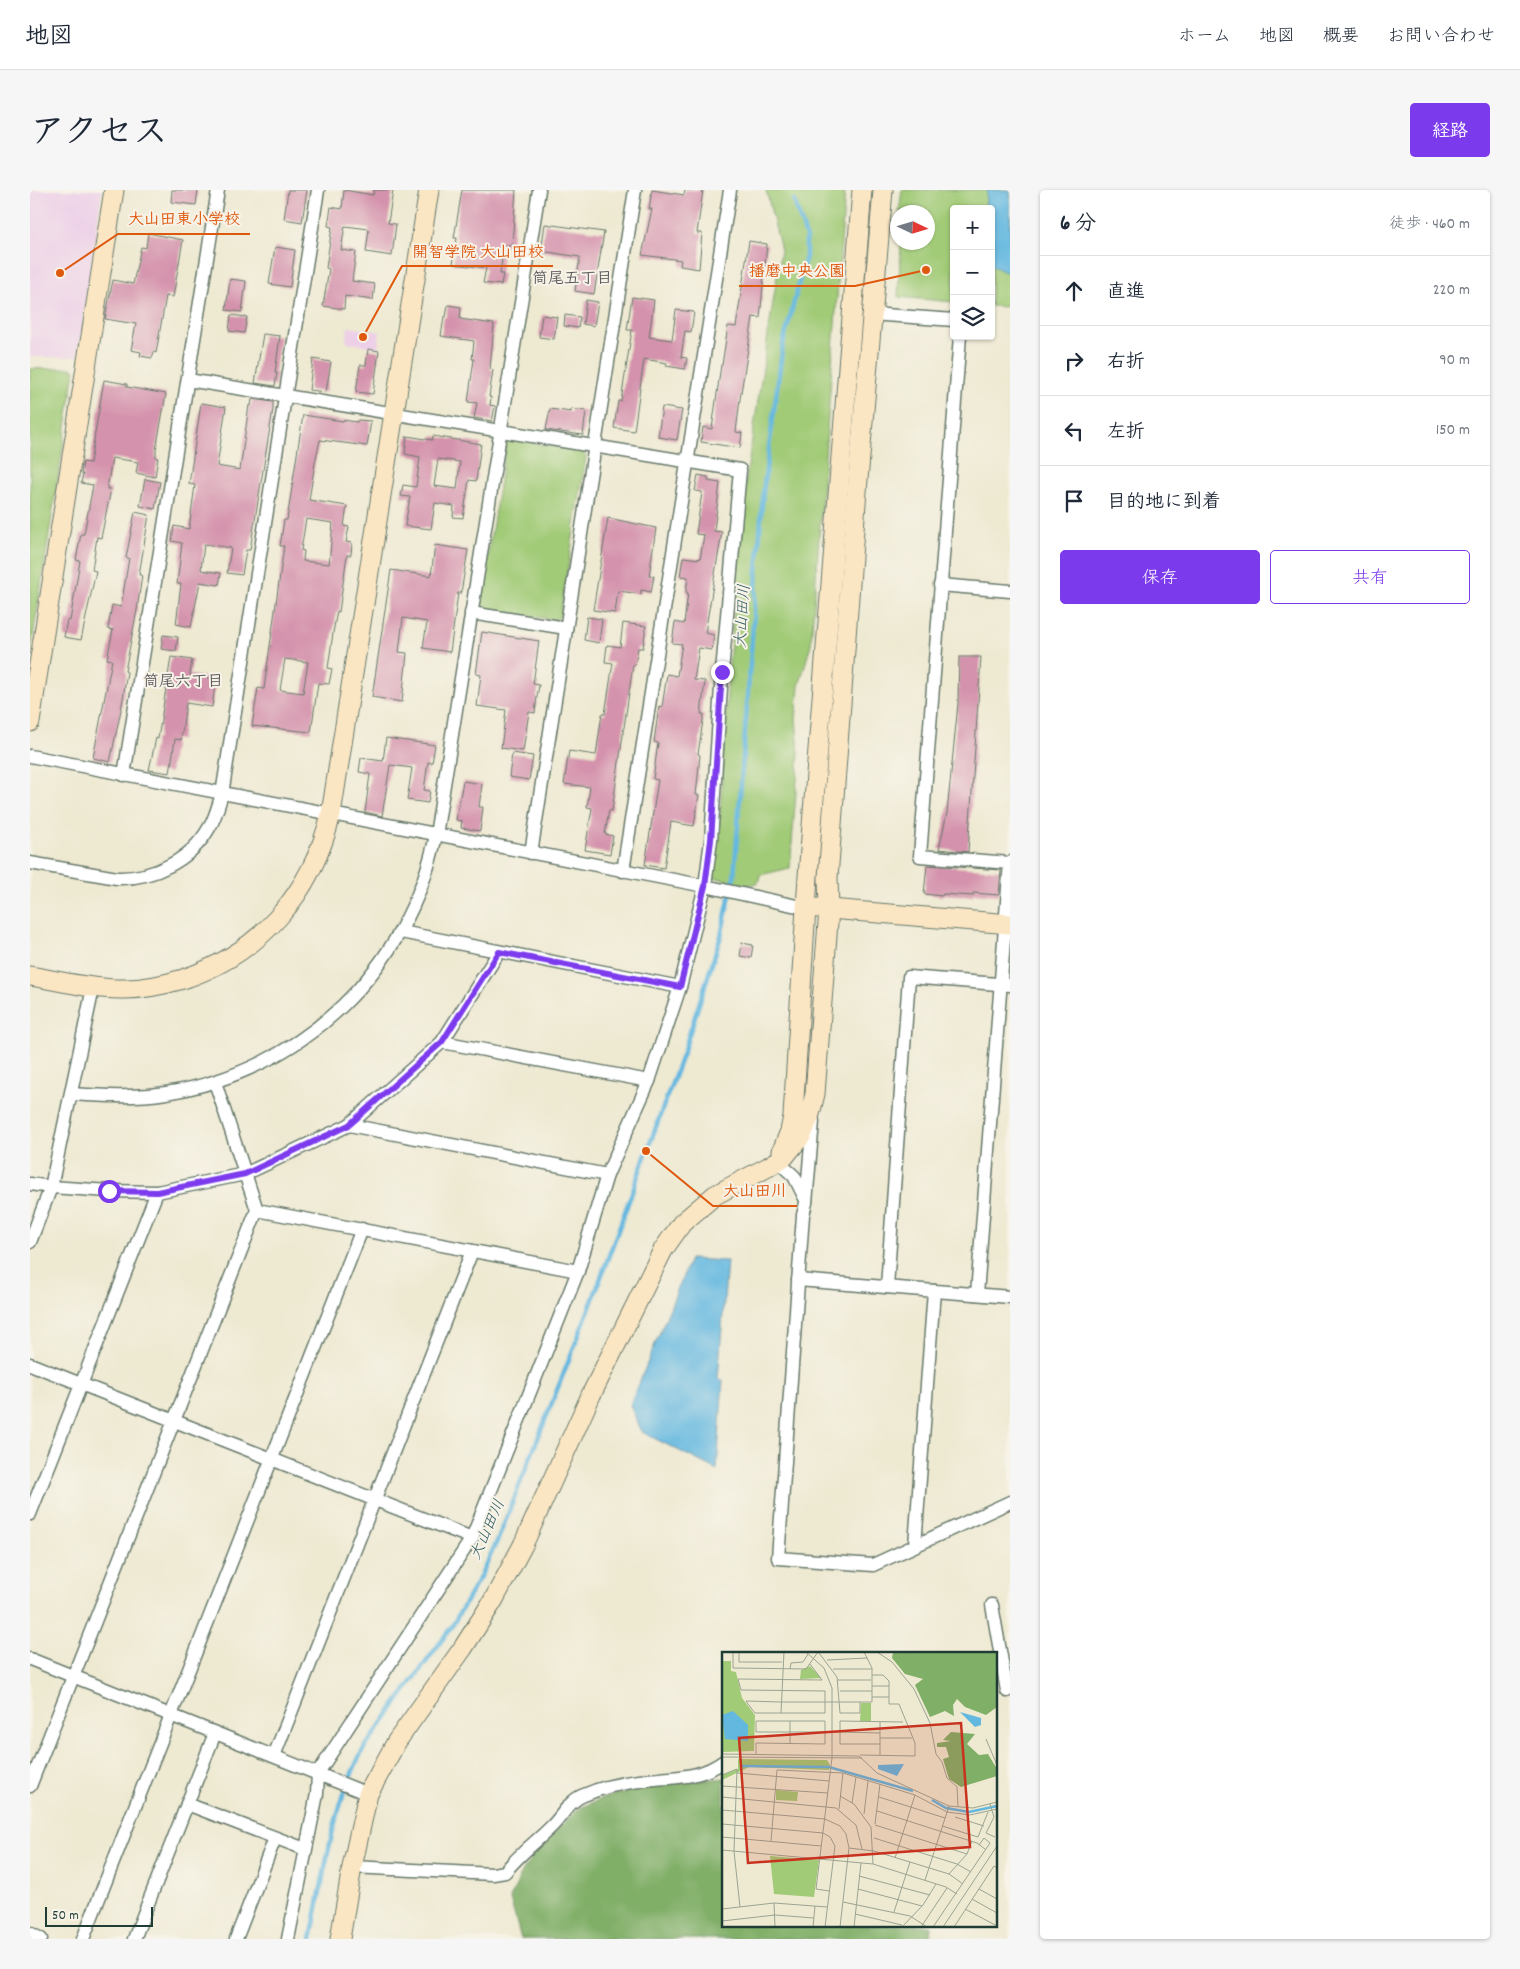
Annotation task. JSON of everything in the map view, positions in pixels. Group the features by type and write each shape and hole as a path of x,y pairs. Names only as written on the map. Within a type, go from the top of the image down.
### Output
{"street":[{"path":"30,722 114,190"},
{"path":"124,775 218,190"},
{"path":"30,863 130,879 156,872 178,860 201,839 216,814 222,794 318,190"},
{"path":"30,976 93,988 139,988 159,986 200,973 221,963 255,941 280,916 307,878 325,838 331,814 429,190"},
{"path":"72,1094 107,1096 149,1095 180,1090 215,1082 268,1060 308,1037 356,992 382,961 401,932 421,889 436,835 539,190"},
{"path":"531,852 635,190"},
{"path":"623,871 730,190"},
{"path":"773,1164 790,1131 793,1116 806,908 862,190"},
{"path":"883,190 871,314 830,858 829,909 806,1203 803,1214 778,1558 873,1565 1010,1502"},
{"path":"871,314 950,320"},
{"path":"960,340 920,856 1010,863 1005,985 977,1294"},
{"path":"188,380 740,470 722,672 715,804 705,886 680,987 649,1082 607,1175 578,1271 472,1538 323,1775 305,1850 288,1939"},
{"path":"940,585 1010,591"},
{"path":"471,613 566,628"},
{"path":"30,756 705,886 806,908 1007,924"},
{"path":"401,932 680,987"},
{"path":"30,1184 109,1191 157,1192 245,1174 349,1125 442,1042 499,952"},
{"path":"887,1287 909,977 1005,985"},
{"path":"30,1242 51,1187 93,988"},
{"path":"442,1042 649,1082"},
{"path":"30,1786 256,1210 215,1082"},
{"path":"340,1939 352,1867 368,1794 397,1741 463,1648 493,1601 523,1545 591,1395 663,1250 682,1223 715,1195 784,1157 802,1135 815,1094"},
{"path":"349,1125 607,1175"},
{"path":"773,1164 794,1176 806,1203"},
{"path":"30,1514 157,1192"},
{"path":"256,1210 578,1271"},
{"path":"84,1939 362,1229"},
{"path":"274,1756 472,1251"},
{"path":"798,1280 1010,1297"},
{"path":"915,1545 934,1291"},
{"path":"30,1364 173,1422 472,1538"},
{"path":"992,1605 1004,1691"},
{"path":"30,1660 368,1794"},
{"path":"134,1939 215,1733"},
{"path":"352,1867 494,1874 505,1872 519,1854 553,1826 575,1800 584,1795 639,1781 682,1778 715,1768 722,1763"},
{"path":"187,1804 305,1850"},
{"path":"236,1939 275,1838"},
{"path":"30,1933 41,1939"}],"shaded area":[{"path":"30,190 102,190 78,357 30,357"},
{"path":"348,327 380,332 378,348 346,342"}],"green space":[{"path":"766,190 845,190 811,644 799,686 796,719 799,754 790,868 760,875 758,883 747,885 712,877 720,814 728,678 744,492 781,250"},
{"path":"902,190 1010,190 1010,307 995,306 995,205 950,205 950,302 898,297 901,250 935,250 935,205 900,205"},
{"path":"70,368 75,370 30,655 30,369"},
{"path":"510,439 582,452 586,457 560,616 556,620 486,609 480,603 506,444"},
{"path":"722,1778 722,1926 931,1926 930,1939 521,1939 510,1899 520,1876 537,1849 579,1808 606,1797 657,1785"}],"water":[{"path":"987,190 1010,190 1010,272 1005,272 995,267 995,205 985,205"},
{"path":"690,1259 727,1261 718,1379 723,1380 717,1470 642,1432 630,1405"}],"building":[{"path":"172,190 198,190 196,205 171,202"},
{"path":"288,190 307,190 302,222 284,219"},
{"path":"344,190 373,195 374,190 393,190 388,223 396,224 392,256 366,252 369,229 345,226 341,250 356,252 352,281 375,284 373,300 345,296 344,309 323,306 329,269 326,268 332,227 328,226 331,207 342,209"},
{"path":"462,190 516,190 512,246 504,245 500,274 503,274 501,285 483,283 486,268 453,264 457,238 454,238"},
{"path":"652,190 684,195 685,190 703,190 697,233 702,233 699,269 680,266 681,260 642,255 652,209 649,209"},
{"path":"545,224 604,232 594,294 575,291 580,257 541,251"},
{"path":"148,233 183,240 173,297 166,296 156,353 154,352 152,358 140,356 141,352 131,350 136,324 105,319 113,280 133,284 141,247 146,248"},
{"path":"749,241 767,244 760,318 753,317 740,399 736,432 742,433 740,448 701,442 703,427 712,429 728,326 736,327"},
{"path":"275,247 295,250 290,287 269,284"},
{"path":"230,279 246,281 242,312 226,310"},
{"path":"632,297 654,300 649,337 672,340 676,310 694,312 691,332 685,331 681,357 687,358 685,369 666,366 667,363 644,359 634,431 614,428 618,401 621,401 632,330 627,330"},
{"path":"586,300 598,302 594,326 583,324"},
{"path":"448,305 461,307 460,319 494,324 490,369 493,370 489,397 491,397 490,405 495,406 492,421 474,418 477,403 468,402 474,359 472,359 474,341 441,336"},
{"path":"231,315 247,317 244,333 229,331"},
{"path":"542,315 557,317 554,339 539,337"},
{"path":"565,315 580,317 578,328 564,326"},
{"path":"263,334 280,336 275,386 255,383"},
{"path":"368,349 379,351 373,394 356,392 360,365 366,365"},
{"path":"313,359 331,362 326,392 309,390"},
{"path":"104,380 127,384 127,387 166,394 156,450 156,458 158,458 155,477 136,473 138,462 112,458 107,489 111,489 101,538 97,537 92,570 96,571 81,640 64,637 67,620 70,621 80,561 76,560 81,534 84,534 93,485 81,483 83,474 81,474 83,462 90,463"},
{"path":"252,399 273,402 273,409 250,550 246,550 242,575 227,573 231,548 204,544 201,570 221,573 219,585 200,582 191,627 176,624 181,584 177,584 182,543 172,541 174,526 189,529 195,485 189,484 201,403 226,407 217,466 240,470 249,405 251,406"},
{"path":"662,407 682,410 677,440 658,437"},
{"path":"550,409 571,412 571,409 586,411 583,435 546,430"},
{"path":"303,415 343,421 371,421 367,446 320,440 315,463 309,500 347,506 344,526 349,527 346,542 352,543 351,555 347,555 339,612 337,611 333,633 328,668 332,669 329,684 318,683 311,732 252,726 258,688 264,689 284,546 280,546 284,520 287,520","holes":["306,519 333,523 329,564 303,561 304,551 301,550","285,659 308,662 303,693 280,690"]},
{"path":"407,436 432,440 433,436 481,444 476,481 469,480 463,518 453,517 454,506 435,503 431,529 405,526 410,497 401,496 403,485 416,487 420,457 405,454","holes":["438,459 460,462 457,489 434,486"]},
{"path":"698,475 708,477 708,481 720,483 714,531 722,532 705,633 714,635 712,650 699,648 694,680 705,681 701,714 704,714 698,754 700,755 696,795 699,795 694,826 671,822 664,868 645,865 658,780 653,779 658,743 654,742 659,706 662,707 667,674 677,676 682,644 672,643 675,622 684,624 688,593 686,592 688,577 680,576 683,557 700,559 704,535 696,534 702,492 695,491"},
{"path":"145,479 160,482 155,509 140,506"},
{"path":"135,512 149,515 139,575 142,575 137,610 125,671 127,672 122,705 110,762 93,758 112,660 107,659 113,630 108,629 112,605 121,607 129,558 126,558"},
{"path":"608,518 656,528 649,576 654,576 651,592 641,590 641,594 618,591 615,613 593,610"},
{"path":"435,545 468,550 461,593 458,593 450,652 423,648 427,622 403,618 399,652 407,653 402,702 372,697 391,570 431,576"},
{"path":"587,617 602,619 599,643 584,640"},
{"path":"623,623 646,626 643,648 638,648 635,665 633,665 612,811 609,810 605,834 613,836 610,854 585,850 592,808 587,807 590,787 564,784 569,751 596,755 602,714 605,714 613,663 605,662 607,645 620,647"},
{"path":"482,632 539,641 533,684 539,685 535,713 529,712 523,751 501,748 506,710 477,706 481,675 476,674"},
{"path":"163,635 178,637 176,651 161,649"},
{"path":"171,657 192,660 190,675 216,679 212,707 186,703 181,740 175,739 170,773 149,770 156,738 158,739"},
{"path":"959,657 981,657 968,852 939,849 947,813 958,704"},
{"path":"386,738 435,745 432,763 428,762 424,790 430,791 428,803 407,800 412,768 390,765 382,816 365,812 370,774 359,772 361,758 383,761"},
{"path":"512,753 533,756 529,780 509,777"},
{"path":"463,781 482,784 479,807 483,807 480,831 461,828 462,821 456,820"},
{"path":"927,865 1001,870 999,895 973,893 973,896 943,894 942,896 924,894"},
{"path":"742,943 753,945 751,958 740,956"}],"waterway":[{"name":"大山田川","path":"311,1939 330,1842 352,1772 363,1750 452,1626 481,1575 498,1539 593,1299 684,1050 721,936 734,877 763,492 783,344 806,256 806,236 794,201"}],"place":[{"name":"播磨中央公園","path":"926,270"},
{"name":"大山田東小学校","path":"60,273"},
{"name":"開智学院 大山田校","path":"363,337"},
{"name":"大山田川","path":"646,1151"}],"district":[{"name":"筒尾五丁目","path":"572,277"},
{"name":"筒尾六丁目","path":"183,680"}],"route":[{"path":"109,1191 157,1192 245,1174 349,1125 442,1042 499,952 680,987 705,886 716,795 722,672"}]}
